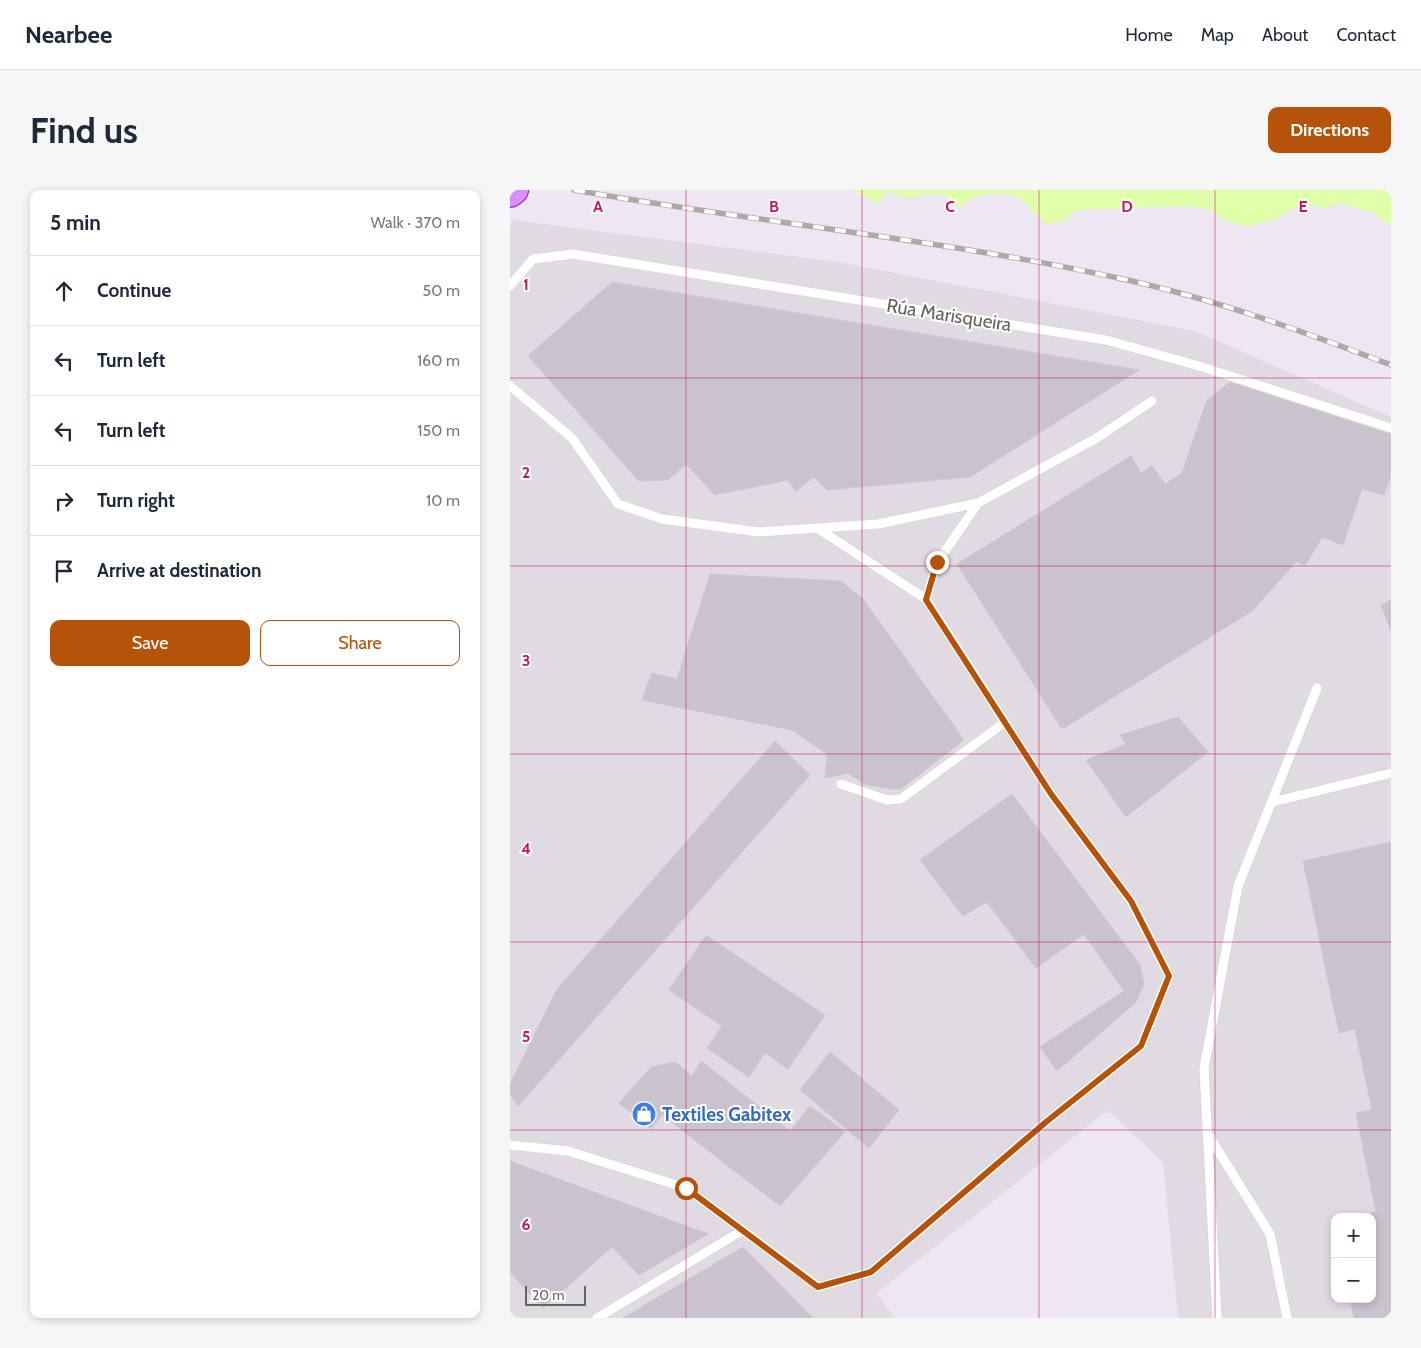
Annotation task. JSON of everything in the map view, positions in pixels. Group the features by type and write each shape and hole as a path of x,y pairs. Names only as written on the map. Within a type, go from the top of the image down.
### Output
{"highway":[{"path":"510,193 514,190"}],"lane":[{"name":"Rúa Marisqueira","path":"510,286 533,259 573,254 1106,340 1199,366 1391,428"},
{"path":"510,386 572,438 618,504 662,519 759,532 878,524 978,503 1095,439 1152,401"},
{"path":"926,600 937,562 978,503"},
{"path":"510,1146 568,1151 686,1188 818,1287 871,1272 1046,1122 1141,1046 1169,976 1131,901 1051,794 926,600 817,528"},
{"path":"1217,1318 1204,1068 1238,886 1317,688"},
{"path":"841,784 887,800 902,799 1005,722"},
{"path":"1272,802 1391,773"},
{"path":"1207,1134 1270,1234 1287,1318"},
{"path":"597,1318 743,1230"}],"shaded area":[{"path":"852,190 1391,190 1391,225 1372,212 1339,203 1324,209 1317,205 1292,209 1274,220 1248,226 1225,221 1209,209 1185,206 1076,210 1064,221 1047,224 1022,200 1012,195 997,193 980,195 966,202 961,207 955,206 946,195 926,194 908,199 889,192 876,203"},
{"path":"513,220 838,262 1195,331 1391,417 1391,1318 1178,1318 1163,1163 1108,1110 877,1293 894,1318 510,1318 510,226"}],"building":[{"path":"612,282 1139,370 970,477 827,490 814,477 796,491 788,480 715,495 686,464 668,480 639,481 528,356"},
{"path":"1230,382 1391,434 1391,475 1384,495 1362,489 1343,545 1322,537 1305,566 1297,561 1252,611 1062,729 957,564 1131,456 1141,473 1152,465 1165,484 1182,473 1207,400"},
{"path":"710,574 841,581 863,599 964,740 901,789 892,789 866,785 848,773 825,778 827,754 792,730 642,700 652,673 677,679"},
{"path":"1391,600 1391,630 1381,605"},
{"path":"1178,717 1208,752 1126,817 1086,760 1126,744 1120,735"},
{"path":"775,741 810,775 518,1106 510,1094 510,1084 557,989"},
{"path":"1012,794 1140,965 1144,984 1136,1002 1057,1071 1040,1047 1124,991 1084,934 1036,968 987,902 963,916 920,860"},
{"path":"1391,842 1391,1318 1354,1318 1351,1303 1376,1303 1376,1213 1371,1213 1376,1212 1356,1113 1372,1110 1355,1029 1339,1033 1303,861"},
{"path":"706,935 825,1015 788,1069 765,1053 749,1077 707,1048 722,1026 669,990"},
{"path":"830,1052 899,1110 869,1148 800,1090"},
{"path":"701,1061 790,1131 810,1106 845,1132 780,1206 662,1115 651,1129 619,1103 651,1067 675,1062 692,1076"},
{"path":"510,1161 708,1234 639,1275 612,1247 543,1308 510,1272"},
{"path":"743,1247 813,1318 623,1318"}],"railway":[{"path":"574,190 710,212 915,241 1051,264 1118,278 1222,305 1391,365"}],"place":[{"name":"Textiles Gabitex","path":"644,1114"}],"route":[{"path":"686,1188 818,1287 871,1272 1046,1122 1141,1046 1169,976 1131,901 1051,794 926,600 937,562"}]}
